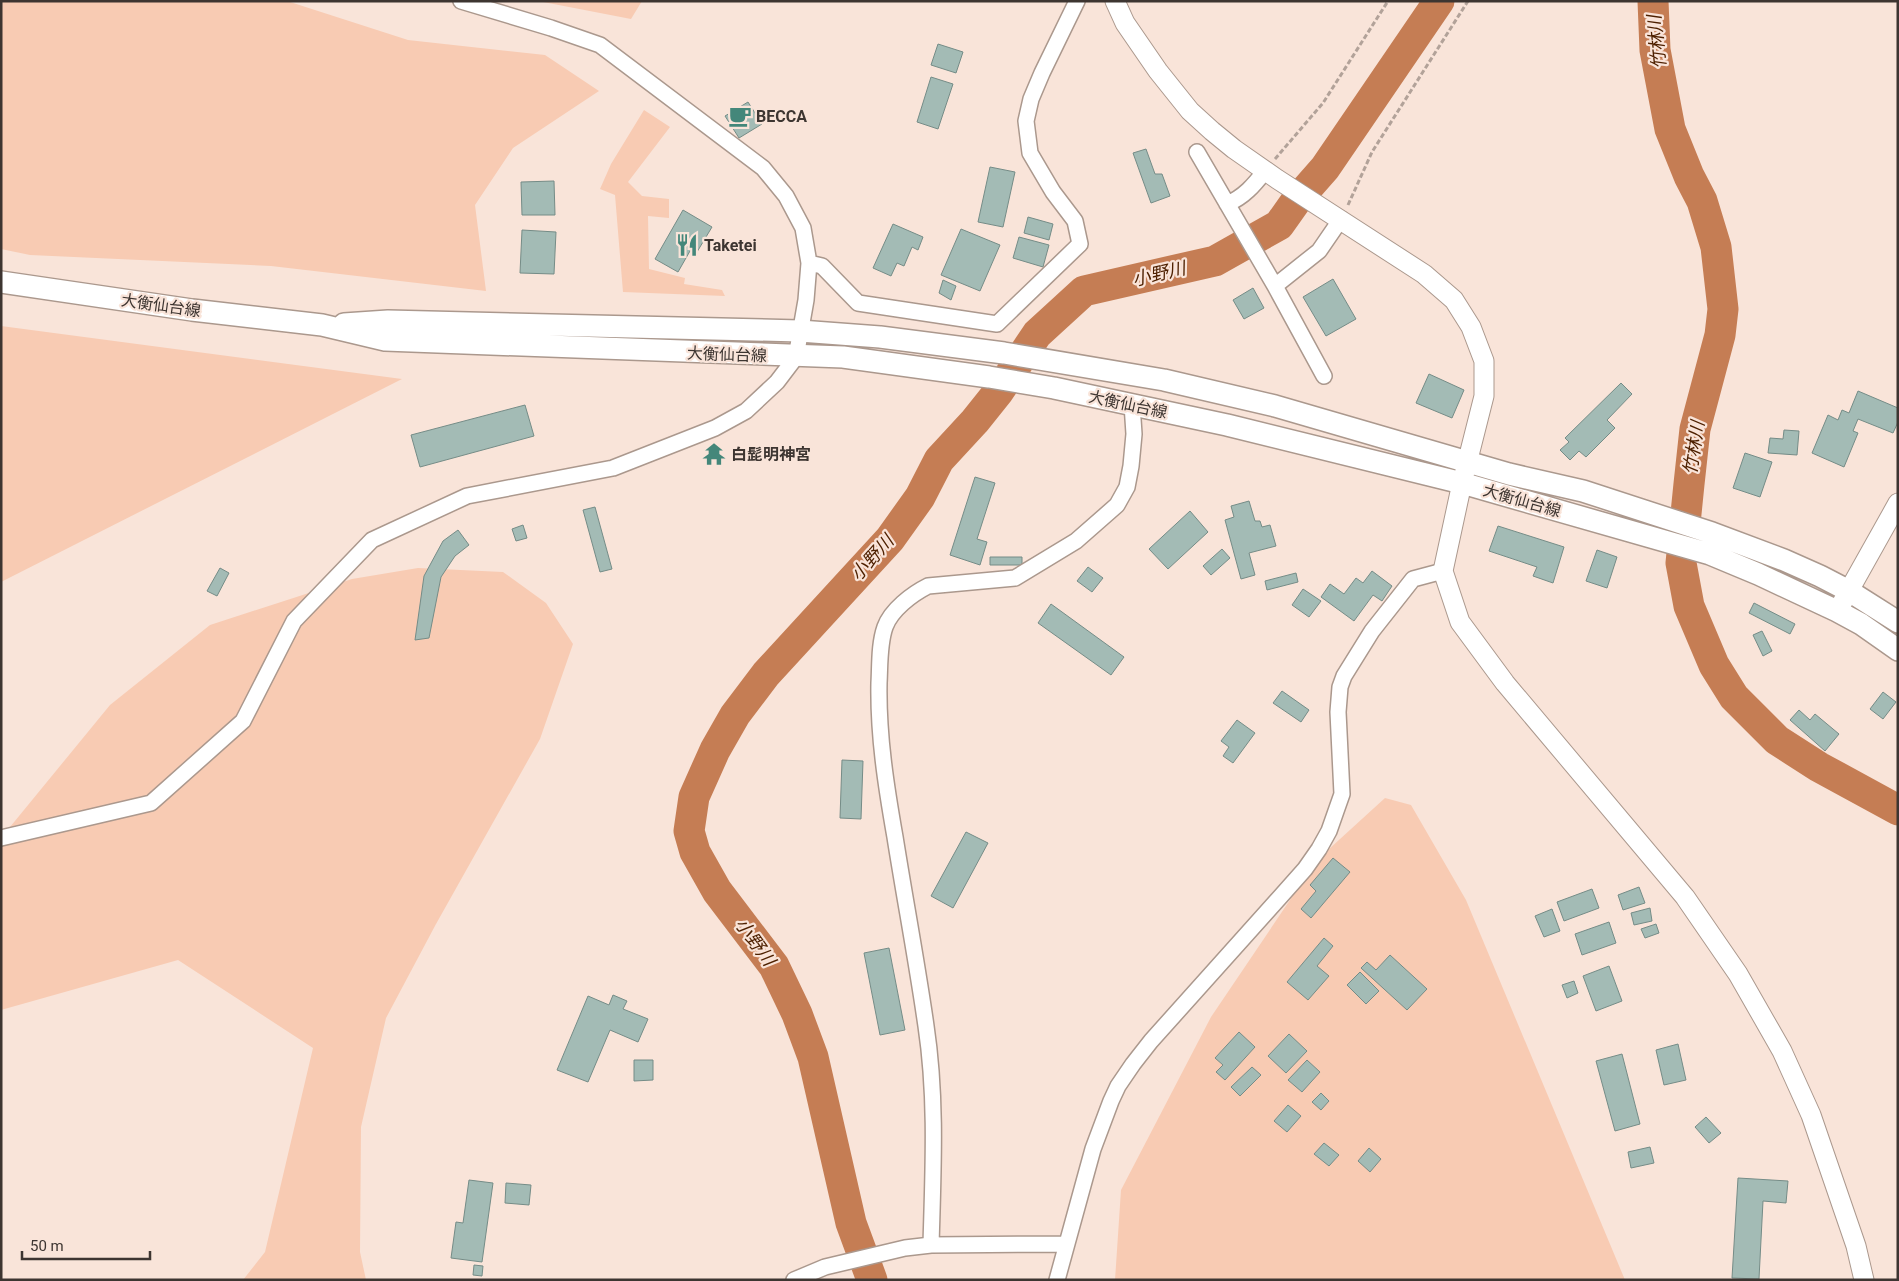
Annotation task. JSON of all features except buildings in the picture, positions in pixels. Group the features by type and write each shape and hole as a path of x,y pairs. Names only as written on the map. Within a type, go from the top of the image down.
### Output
{"main road":[{"name":"大衡仙台線","path":"1,282 192,310 322,325 385,340 796,357 843,357 1054,388 1227,425 1462,482 1710,554 1837,611 1861,624 1898,650"},
{"name":"大衡仙台線","path":"322,325 398,321 800,332 880,338 1004,353 1164,380 1274,406 1509,474 1583,491 1712,532 1784,560 1849,591 1898,622"}],"street":[{"path":"1,838 151,803 242,720 294,622 372,540 467,496 613,468 715,428 752,406 777,382 796,357 806,300 809,263 803,228 786,196 763,168 600,45 461,1"},
{"path":"809,263 822,266 858,303 998,324 1080,244 1074,222 1053,192 1030,153 1026,121 1030,99 1077,1"},
{"path":"1115,1 1125,22 1158,71 1190,110 1234,149 1271,175 1424,274 1454,300 1471,327 1484,361 1484,396 1462,482 1443,571 1460,622 1505,683 1685,897 1738,974 1782,1051 1811,1115 1856,1246 1864,1280"},
{"path":"1197,152 1324,376"},
{"path":"1227,204 1239,199 1254,185 1271,175"},
{"path":"1271,281 1319,251 1335,215"},
{"path":"931,1245 934,1166 933,1115 926,1028 884,772 878,710 880,653 885,627 893,614 918,591 928,586 1015,578 1076,541 1090,529 1117,504 1127,487 1134,434 1132,404"},
{"path":"1837,611 1898,503"},
{"path":"1057,1280 1093,1149 1118,1086 1132,1064 1151,1041 1305,868 1329,831 1342,794 1338,712 1340,687 1351,664 1372,631 1413,579 1443,571"},
{"path":"794,1280 825,1267 892,1250 931,1245 1066,1244"}],"path":[{"path":"1271,175 1322,103 1388,1"},
{"path":"1335,215 1372,152 1468,1"}],"shaded area":[{"path":"1,1 287,1 408,40 545,55 599,91 513,148 475,205 486,291 271,266 30,255 1,249"},
{"path":"538,1 642,1 631,19"},
{"path":"644,110 670,127 628,182 642,196 669,199 669,218 648,216 649,269 685,278 684,284 722,290 725,296 623,292 615,195 600,189 611,164"},
{"path":"1,326 402,379 1,582"},
{"path":"418,568 503,572 546,603 573,644 540,739 436,924 386,1018 361,1127 360,1252 366,1280 243,1280 265,1252 313,1048 178,960 1,1010 1,838 110,705 210,625 352,579"},
{"path":"1385,798 1411,805 1466,900 1625,1280 1115,1280 1121,1190 1211,1017 1317,860"}],"waterway":[{"name":"小野川","path":"872,1280 851,1223 813,1057 797,1014 774,966 717,891 695,852 689,831 694,797 715,750 735,715 766,674 890,539 920,497 939,460 975,421 999,391 1037,334 1084,291 1215,261 1279,225 1296,201 1325,168 1439,1"},
{"name":"竹林川","path":"1653,1 1655,50 1670,129 1689,176 1702,201 1716,247 1723,309 1720,335 1695,429 1681,563 1689,606 1714,665 1734,697 1777,740 1819,767 1898,810"}],"place":[{"name":"BECCA","path":"740,116"},
{"name":"Taketei","path":"687,245"},
{"name":"白髭明神宮","path":"714,454"}]}
